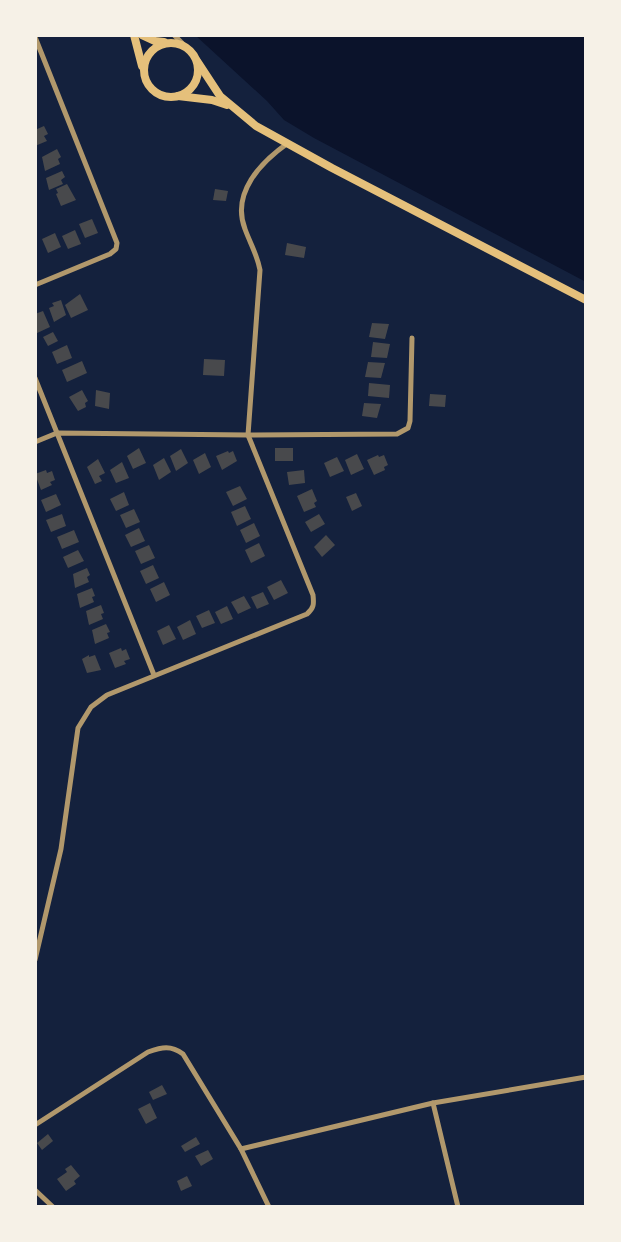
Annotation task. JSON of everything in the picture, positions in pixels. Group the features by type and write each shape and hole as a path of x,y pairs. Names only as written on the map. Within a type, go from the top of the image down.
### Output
{"main road":[{"path":"134,35 145,80 155,92 170,97 186,93 197,79 197,61"},
{"path":"142,35 155,41 186,47 230,106 256,126 586,300"},
{"path":"144,72 150,53 167,43"},
{"path":"178,96 212,100 230,106"}],"street":[{"path":"174,35 186,47"},
{"path":"35,37 117,243 116,249 110,254 35,285"},
{"path":"35,960 61,849 78,728 90,707 107,695 312,610 313,595 248,435 260,270 257,252 244,228 240,210 253,173 288,143"},
{"path":"35,442 57,433 397,434 408,428 410,421 412,338"},
{"path":"35,377 154,675"},
{"path":"35,1125 148,1052 161,1047 174,1048 183,1054 241,1149 268,1207"},
{"path":"241,1149 433,1103 586,1077"},
{"path":"433,1103 458,1207"},
{"path":"35,1190 53,1207"}],"water":[{"path":"195,35 586,35 586,282 284,120"}],"building":[{"path":"44,126 48,134 44,136 47,141 35,146 35,130"},
{"path":"57,149 61,157 58,159 60,164 45,171 42,157"},
{"path":"62,171 65,177 61,180 63,184 49,190 46,178"},
{"path":"67,184 76,200 61,206 56,189"},
{"path":"215,189 228,191 226,201 213,200"},
{"path":"92,219 98,233 85,238 79,224"},
{"path":"75,230 81,244 68,249 62,236"},
{"path":"55,233 61,247 48,253 42,239"},
{"path":"287,243 306,247 304,258 285,255"},
{"path":"80,294 88,310 71,318 65,305"},
{"path":"61,300 66,315 54,322 49,308 54,306 52,303"},
{"path":"43,311 50,327 35,334 35,314"},
{"path":"372,323 389,324 385,339 369,337"},
{"path":"53,332 58,341 48,346 43,337"},
{"path":"373,342 390,344 387,358 371,357"},
{"path":"67,345 72,358 57,364 52,352"},
{"path":"204,359 225,360 224,376 203,375"},
{"path":"82,361 87,373 67,382 62,370"},
{"path":"368,362 385,363 381,378 365,377"},
{"path":"369,383 390,385 389,398 368,396"},
{"path":"82,390 88,401 85,403 86,407 78,411 69,397"},
{"path":"96,390 110,393 109,409 95,406"},
{"path":"430,394 446,395 445,407 429,406"},
{"path":"364,403 381,404 377,418 362,416"},
{"path":"139,448 146,463 133,469 127,456"},
{"path":"275,448 293,448 293,461 275,461"},
{"path":"181,449 188,463 176,471 170,456"},
{"path":"233,451 237,461 222,470 216,456"},
{"path":"205,453 211,467 199,474 193,460"},
{"path":"357,454 364,469 351,475 345,460"},
{"path":"384,455 388,465 384,467 385,470 374,475 367,460"},
{"path":"337,457 344,471 330,477 324,463"},
{"path":"164,458 171,472 159,480 153,465"},
{"path":"98,459 105,473 99,476 102,481 95,484 87,467"},
{"path":"122,462 129,478 116,483 110,470"},
{"path":"46,470 47,473 52,471 55,480 50,482 52,485 41,490 35,474"},
{"path":"304,470 305,483 289,485 287,472"},
{"path":"240,486 247,499 233,506 226,492"},
{"path":"312,489 317,501 314,503 316,507 304,512 297,496"},
{"path":"124,492 129,505 116,511 110,499"},
{"path":"356,493 362,506 352,511 346,497"},
{"path":"56,494 61,505 46,512 41,500"},
{"path":"245,506 251,519 237,526 231,512"},
{"path":"134,509 140,522 126,528 120,515"},
{"path":"62,514 66,526 51,532 46,520"},
{"path":"319,514 325,524 311,532 305,522"},
{"path":"254,523 260,536 246,543 240,530"},
{"path":"139,528 145,541 131,547 125,535"},
{"path":"74,530 79,542 62,549 57,537"},
{"path":"326,535 335,545 322,557 314,547"},
{"path":"259,543 265,556 251,563 245,550"},
{"path":"149,545 155,558 141,564 135,551"},
{"path":"78,550 84,561 68,568 63,557"},
{"path":"153,565 159,578 146,584 140,571"},
{"path":"87,568 89,582 75,588 73,574"},
{"path":"281,580 288,593 274,600 267,587"},
{"path":"164,582 170,595 156,602 150,589"},
{"path":"92,588 94,602 80,608 77,594"},
{"path":"263,592 269,604 257,609 251,597"},
{"path":"244,596 251,608 238,614 231,602"},
{"path":"101,605 103,619 89,625 86,611"},
{"path":"227,606 233,619 221,624 215,612"},
{"path":"209,610 215,623 202,628 196,616"},
{"path":"190,620 196,634 183,640 177,627"},
{"path":"106,624 110,632 107,633 109,638 95,644 92,630"},
{"path":"169,625 176,639 163,645 157,631"},
{"path":"121,648 122,651 126,649 130,659 124,661 126,664 115,668 109,653"},
{"path":"95,655 101,670 87,673 82,659"},
{"path":"162,1085 167,1094 153,1100 149,1092"},
{"path":"150,1103 157,1118 146,1124 138,1109"},
{"path":"48,1134 53,1141 42,1150 37,1143"},
{"path":"196,1137 200,1144 185,1152 181,1146"},
{"path":"208,1150 213,1159 201,1166 195,1156"},
{"path":"71,1165 80,1176 74,1181 76,1184 66,1191 57,1179 67,1172 65,1169"},
{"path":"187,1176 192,1186 181,1191 177,1181"}]}
